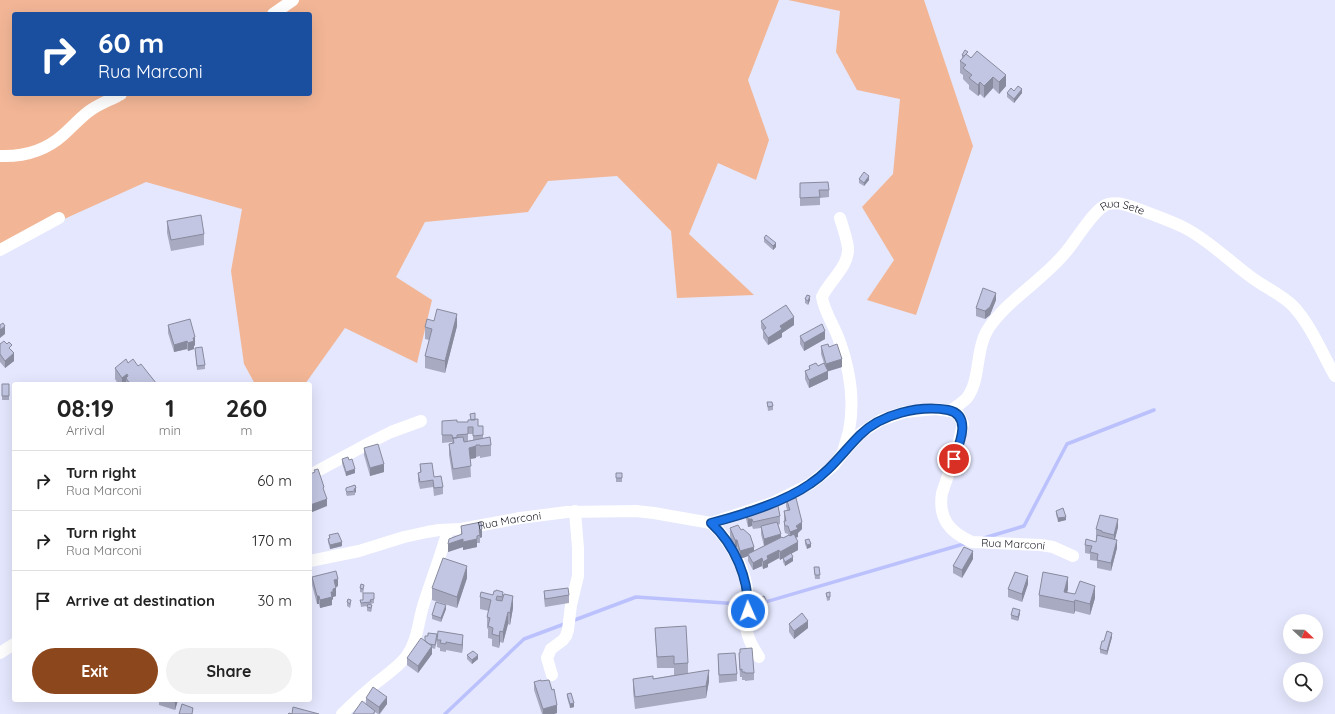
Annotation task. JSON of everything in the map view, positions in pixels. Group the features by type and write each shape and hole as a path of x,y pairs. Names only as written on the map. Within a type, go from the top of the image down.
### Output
{"street":[{"path":"275,12 293,0"},
{"path":"0,156 10,157 36,152 52,144 64,134 74,122 90,110 117,96"},
{"name":"Rua Sete","path":"950,411 963,402 968,396 975,378 982,341 994,321 1065,254 1100,208 1109,204 1128,205 1185,228 1216,248 1250,277 1284,299 1303,319 1335,376"},
{"path":"0,250 59,218"},
{"path":"840,218 848,248 846,257 822,297 824,306 838,335 843,350 849,378 850,419 849,431 843,453"},
{"name":"Rua Marconi","path":"312,561 358,552 404,537 428,532 575,511 636,511 711,523 772,503 810,484 833,466 861,434 882,420 905,412 935,408 958,414 963,424 957,449 942,493 942,514 947,525 962,538 972,542 1041,545 1053,547 1073,556"},
{"path":"312,474 373,441 421,421"},
{"path":"552,675 547,658 551,649 566,636 578,576 578,548 575,511"},
{"path":"711,523 726,538 747,587 747,631 749,640 759,657"},
{"path":"342,714 400,663 411,649 416,640 417,626 423,604 441,555 448,530"},
{"path":"0,653 12,645"}],"shaded area":[{"path":"0,0 779,0 748,80 769,140 756,180 718,163 689,234 754,295 677,298 671,231 617,176 548,181 528,212 425,222 396,277 432,300 417,363 345,328 306,382 254,382 244,364 231,271 242,209 146,182 0,248"},
{"path":"788,0 924,0 973,146 916,315 867,300 894,260 862,207 893,174 900,99 857,90 836,52 840,11"}],"building":[{"path":"965,50 968,52 964,56 962,55"},
{"path":"977,51 1006,75 999,82 993,77 984,86 980,82 978,85 969,78 972,75 963,68 966,65 960,61 966,54 971,58"},
{"path":"1018,86 1022,89 1014,99 1007,93 1011,88 1014,91"},
{"path":"864,172 869,176 864,183 859,179"},
{"path":"828,182 829,190 819,190 820,197 800,198 800,183"},
{"path":"201,215 204,234 171,240 167,221"},
{"path":"766,235 776,243 773,246 764,238"},
{"path":"983,288 996,293 990,307 985,311 976,308"},
{"path":"807,295 810,296 808,301 805,299"},
{"path":"786,305 794,317 780,326 782,329 768,338 763,330 766,328 761,321"},
{"path":"437,309 457,314 445,361 425,356 432,329 425,327 427,319 434,321"},
{"path":"190,319 195,337 193,338 194,341 188,343 187,341 174,345 168,325"},
{"path":"3,323 5,326 0,330 0,325"},
{"path":"822,324 825,331 804,343 800,336"},
{"path":"4,341 7,344 9,342 12,345 9,348 14,353 5,361 0,354 0,344"},
{"path":"828,344 829,347 837,344 842,359 826,364 821,346"},
{"path":"202,347 205,365 197,366 195,348"},
{"path":"126,359 128,363 133,359 138,366 141,364 155,382 129,382 126,378 128,376 127,374 122,378 115,368"},
{"path":"816,363 818,366 824,363 828,371 809,380 805,371 810,369 809,366"},
{"path":"2,384 9,384 9,396 2,396"},
{"path":"767,402 772,402 773,406 768,407"},
{"path":"475,413 475,420 471,420 470,414"},
{"path":"478,419 478,426 483,426 483,435 473,436 473,427 468,427 468,434 457,435 457,438 453,439 452,435 442,435 442,421 457,420 457,422 468,422 468,420"},
{"path":"463,437 464,442 490,437 491,445 476,445 469,448 471,466 453,469 449,444 454,443 453,438"},
{"path":"378,444 384,464 370,468 364,448"},
{"path":"348,457 349,460 352,459 355,469 346,472 342,459"},
{"path":"432,463 434,477 441,476 443,487 434,488 433,480 420,482 418,473 421,472 420,464"},
{"path":"318,469 327,499 312,504 312,473 315,472 314,470"},
{"path":"616,473 622,473 622,478 616,478"},
{"path":"355,485 355,491 346,491 346,488"},
{"path":"786,498 796,498 802,522 796,526 798,529 790,532 788,526 785,526 784,521 786,521 784,511 790,510"},
{"path":"777,501 780,516 753,522 752,519 748,519 745,508"},
{"path":"1063,508 1066,517 1058,518 1056,511"},
{"path":"1100,515 1118,519 1114,535 1096,529"},
{"path":"481,522 482,529 479,530 480,535 477,536 477,539 463,542 463,539 448,544 449,539 462,534 461,526"},
{"path":"777,522 781,534 764,539 761,526"},
{"path":"738,525 741,530 743,529 750,535 754,547 740,551 737,540 735,540 730,528"},
{"path":"338,533 342,542 330,545 328,539 330,538 329,535"},
{"path":"794,534 798,542 780,552 779,550 767,556 768,559 763,562 762,558 753,563 748,554 782,537 783,538"},
{"path":"1097,535 1117,540 1111,563 1097,560 1098,554 1090,552 1092,546 1085,545 1086,539 1096,542"},
{"path":"809,539 811,544 807,545 805,540"},
{"path":"964,547 973,551 962,570 953,566"},
{"path":"791,553 793,557 785,562 783,558"},
{"path":"443,558 467,566 457,597 432,588"},
{"path":"814,567 819,567 820,575 815,575"},
{"path":"336,571 338,579 334,580 336,588 333,589 333,592 331,592 332,597 320,600 319,596 317,596 312,577"},
{"path":"1015,572 1028,576 1022,594 1008,589"},
{"path":"1043,572 1068,577 1064,592 1075,594 1080,581 1095,586 1090,604 1075,600 1074,602 1039,595"},
{"path":"361,584 364,585 363,589 360,588"},
{"path":"568,588 569,595 545,599 544,591"},
{"path":"496,590 503,592 502,597 497,596 496,600 502,601 504,594 513,596 510,613 508,612 503,632 500,631 499,636 492,634 493,628 488,626 490,618 487,617 491,600 480,597 481,592 493,595 494,591"},
{"path":"830,592 830,597 827,597 826,593"},
{"path":"363,593 374,593 374,599 370,600 371,602 361,603 360,600 363,600"},
{"path":"764,596 766,600 758,603 756,599"},
{"path":"348,599 351,600 350,604 347,602"},
{"path":"436,602 446,605 441,618 432,615"},
{"path":"368,604 372,605 371,608 367,607"},
{"path":"1013,608 1020,610 1018,617 1011,615"},
{"path":"802,613 808,621 794,631 789,624"},
{"path":"686,626 688,663 674,664 674,656 657,657 655,628"},
{"path":"438,631 463,635 462,645 446,642 446,644 440,643 441,640 437,640"},
{"path":"1107,631 1112,633 1107,651 1100,649"},
{"path":"428,633 437,634 435,645 429,644 425,641 425,636 428,636"},
{"path":"421,638 432,646 418,666 407,658"},
{"path":"752,648 754,673 742,672 742,669 740,670 740,649"},
{"path":"473,651 478,655 472,660 467,655"},
{"path":"735,653 737,674 719,675 718,654"},
{"path":"709,670 706,686 635,697 633,679 653,676 653,679"},
{"path":"549,680 552,690 554,689 557,705 543,709 534,682"},
{"path":"373,687 387,697 379,707 366,698"},
{"path":"571,693 574,703 570,704 567,694"},
{"path":"362,701 375,711 373,714 353,714"},
{"path":"182,704 193,708 192,714 179,714"},
{"path":"293,707 319,714 292,714"}],"waterway":[{"path":"984,538 1024,526 1067,444 1154,410"},
{"path":"572,621 636,597 755,605 967,543"},
{"path":"445,714 524,639 567,623"}],"route":[{"path":"748,611 747,587 740,568 726,538 711,523 772,503 810,484 833,466 861,434 882,420 905,412 935,408 958,414 963,424 954,459"}]}
